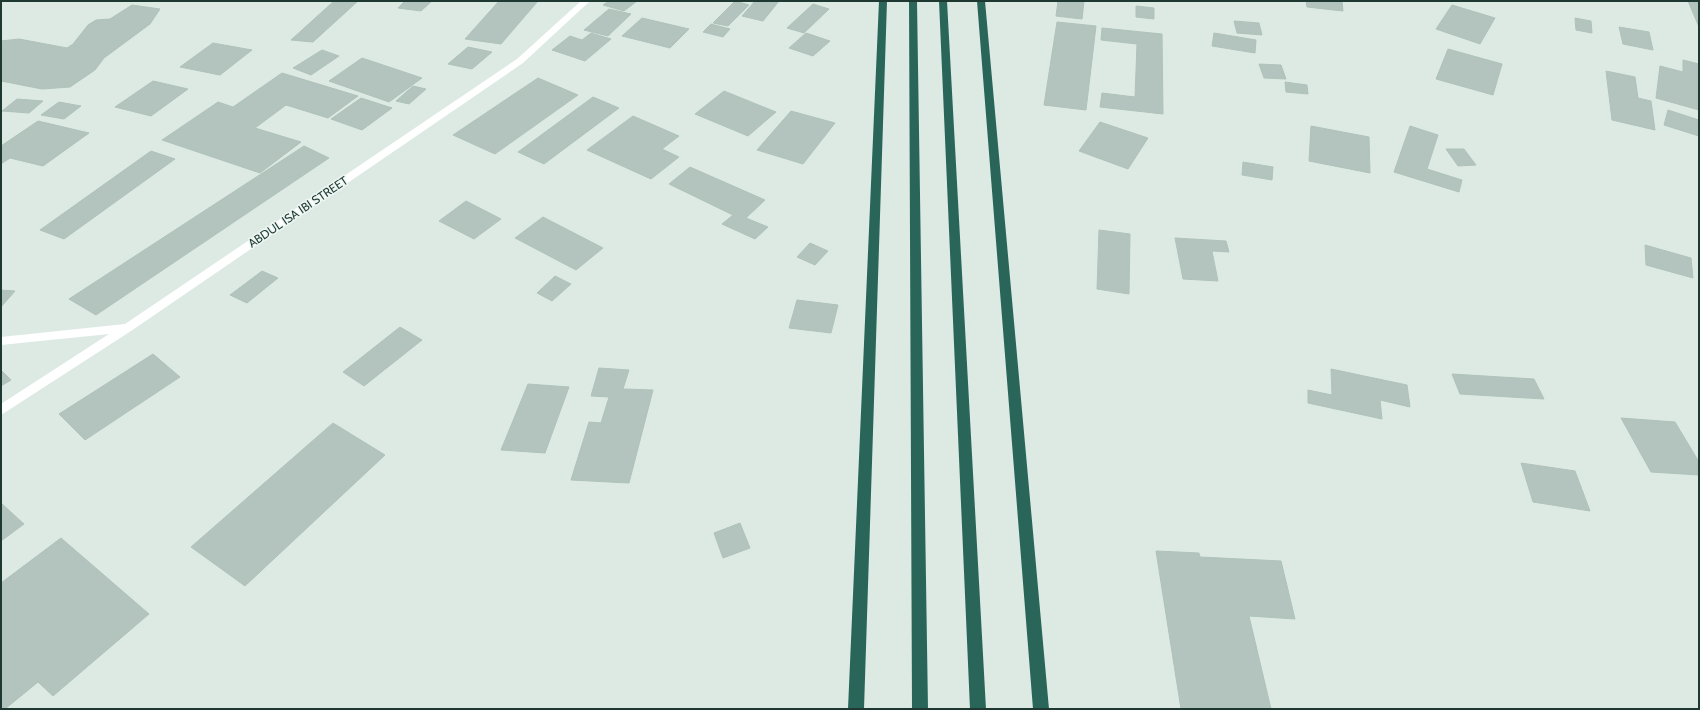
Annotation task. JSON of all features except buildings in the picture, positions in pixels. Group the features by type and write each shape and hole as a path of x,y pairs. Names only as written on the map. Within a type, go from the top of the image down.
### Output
{"highway":[{"path":"856,709 883,1"},
{"path":"913,1 920,709"},
{"path":"943,1 978,709"},
{"path":"981,1 1041,709"}],"street":[{"name":"ABDUL ISA IBI STREET","path":"1,410 127,328 520,61 586,1"},
{"path":"1,341 127,328"}]}
